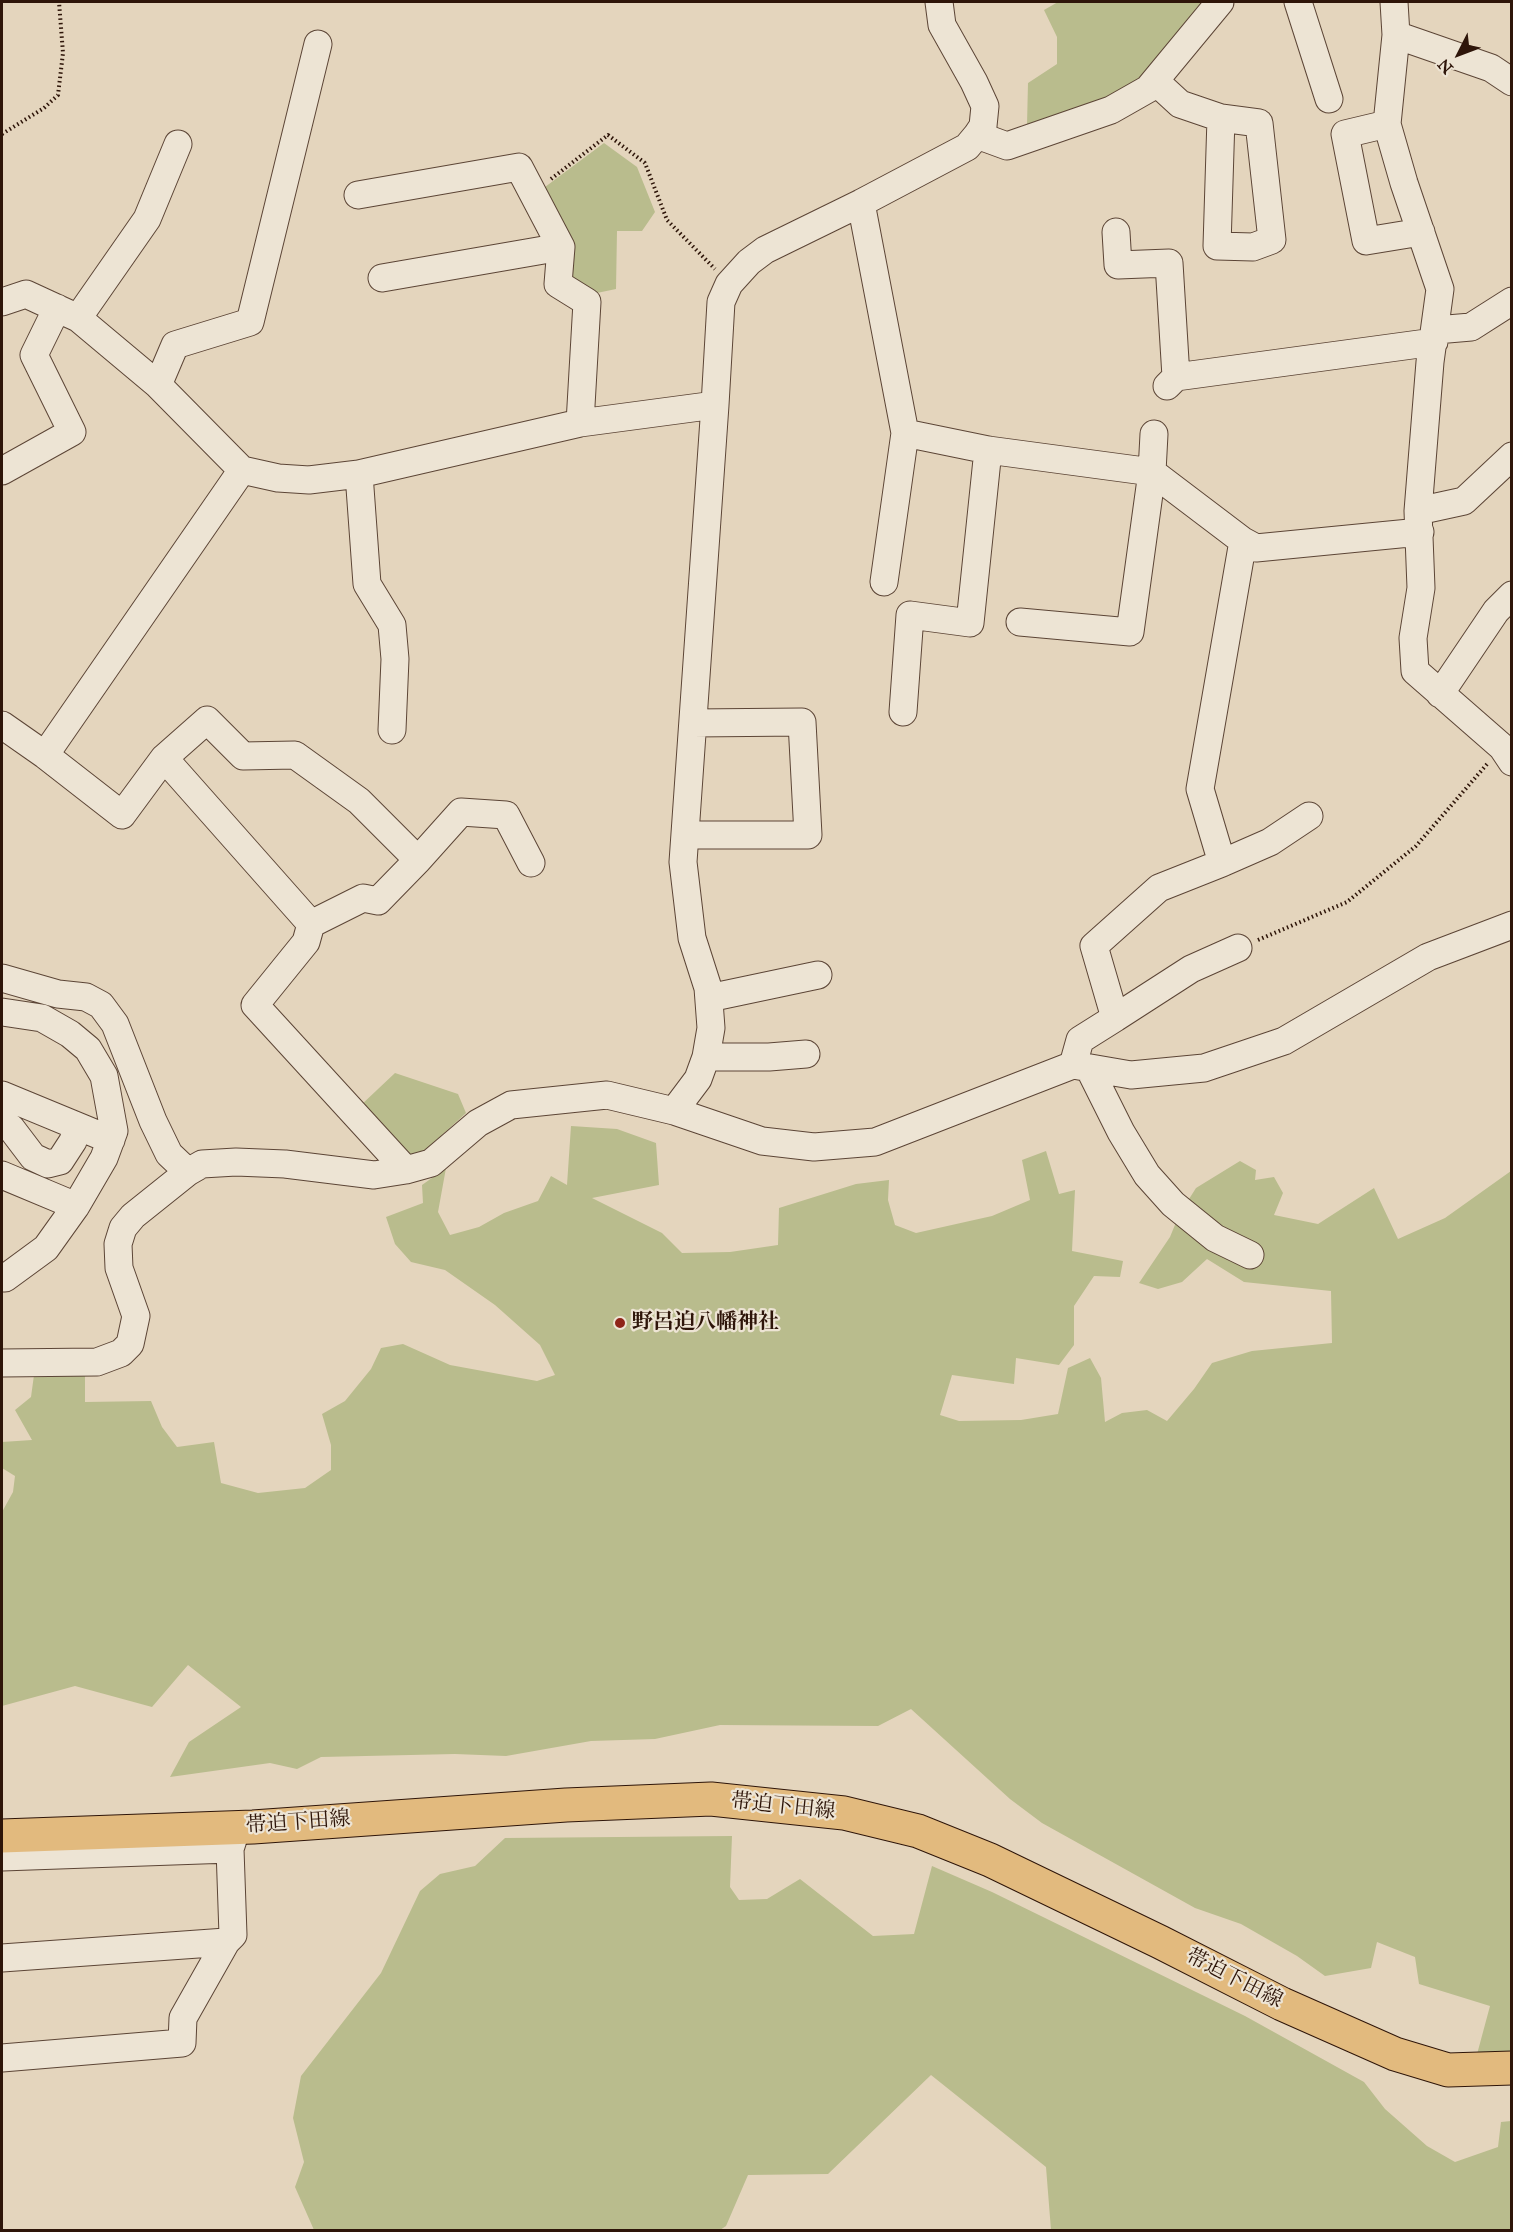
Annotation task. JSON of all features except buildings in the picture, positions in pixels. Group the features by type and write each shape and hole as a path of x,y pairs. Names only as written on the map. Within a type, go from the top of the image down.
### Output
{"main road":[{"name":"帯迫下田線","path":"2,1836 234,1838 566,1805 711,1799 844,1813 918,1831 990,1860 1282,2004 1395,2054 1448,2070 1510,2075"}],"street":[{"path":"674,1111 698,1079 706,1057 711,1028 708,988 692,938 683,862 716,405 721,302 729,284 749,262 765,250 967,147 977,135 983,126 985,106 942,25 939,2"},
{"path":"977,135 1007,146 1111,110 1148,89 1220,2"},
{"path":"1298,2 1329,99"},
{"path":"1394,2 1396,35 1387,124 1440,290 1430,362 1419,522 1421,588 1413,638 1415,671 1507,754"},
{"path":"1396,35 1491,68 1512,82"},
{"path":"158,385 175,345 250,322 318,44"},
{"path":"1155,81 1180,104 1221,118 1259,123 1272,240 1253,247 1217,246 1221,118"},
{"path":"1387,124 1345,135 1366,241 1421,232"},
{"path":"2,471 72,432 34,355 147,219 178,144"},
{"path":"358,195 519,167 561,247 558,284 587,302 580,423"},
{"path":"861,203 904,432 884,582"},
{"path":"1116,232 1118,265 1169,263 1172,382 1435,336 1472,327 1512,301"},
{"path":"382,278 561,247"},
{"path":"2,302 26,294 68,313 158,385 242,470 278,478 309,480 359,474 580,423 716,405"},
{"path":"904,432 988,450 1152,472 1243,541 1256,548 1419,522 1464,501 1512,456"},
{"path":"1020,622 1130,632 1152,472 1154,434"},
{"path":"903,712 910,615 970,623 988,450"},
{"path":"45,755 242,470"},
{"path":"359,474 367,584 392,625 395,660 392,730"},
{"path":"1222,863 1200,789 1243,541"},
{"path":"1440,694 1496,611 1512,595"},
{"path":"2,725 45,755 122,815 164,758 207,720 243,756 295,755 359,801 418,860"},
{"path":"685,835 808,835 802,722 693,723"},
{"path":"164,758 311,924"},
{"path":"406,1170 255,1005 306,942 311,924 363,898 378,901 461,813 506,815 531,863"},
{"path":"1115,1018 1094,946 1159,888 1270,842 1309,816"},
{"path":"2,1363 97,1362 121,1353 130,1344 136,1316 119,1268 118,1244 123,1228 133,1216 188,1172 202,1164 236,1162 285,1164 374,1175 406,1170 431,1163 478,1122 511,1106 607,1095 674,1111 762,1141 814,1147 875,1142 1081,1066 1131,1075 1204,1068 1284,1041 1428,957 1512,925"},
{"path":"1238,948 1191,969 1080,1040 1081,1066 1147,1175 1173,1204 1215,1238 1250,1255"},
{"path":"709,998 818,975"},
{"path":"2,978 58,994 87,997 101,1005 115,1024 153,1121 169,1154 188,1172"},
{"path":"2,1012 42,1018 70,1034 88,1049 104,1076 114,1131 104,1158 76,1206 46,1248 2,1278"},
{"path":"706,1057 769,1057 806,1054"},
{"path":"2,1095 111,1140"},
{"path":"2,1122 11,1128 33,1157 48,1164 60,1161 73,1141 77,1127"},
{"path":"2,1175 76,1206"},
{"path":"2,1857 234,1838 233,1935 226,1942 183,2018 182,2043 2,2058"},
{"path":"2,1958 226,1942"}],"path":[{"path":"2,134 44,108 58,95 63,53 58,2"},
{"path":"534,192 608,135 645,163 667,220 729,284"},
{"path":"1238,948 1347,902 1416,846 1507,754"}],"green space":[{"path":"1058,2 1214,2 1121,101 1027,125 1028,83 1057,64 1057,37 1044,10"},
{"path":"604,143 637,167 655,212 642,231 617,231 616,289 592,294 567,279 541,190"},
{"path":"395,1073 458,1094 466,1113 419,1156 409,1157 360,1106"},
{"path":"571,1126 617,1129 656,1143 659,1185 592,1198 662,1233 682,1253 730,1252 778,1245 779,1208 856,1184 889,1180 888,1200 895,1225 916,1233 992,1216 1030,1200 1022,1160 1046,1151 1059,1194 1075,1190 1072,1251 1123,1261 1120,1277 1094,1276 1074,1306 1074,1345 1059,1365 1016,1358 1014,1384 952,1375 940,1415 959,1421 1021,1420 1058,1414 1068,1368 1090,1358 1101,1378 1105,1422 1122,1413 1147,1410 1167,1421 1212,1363 1252,1351 1332,1343 1331,1291 1244,1282 1207,1259 1182,1282 1158,1289 1139,1283 1170,1237 1179,1215 1196,1188 1240,1161 1256,1170 1255,1180 1274,1177 1283,1193 1274,1215 1318,1224 1374,1188 1398,1239 1445,1218 1511,1171 1511,2059 1476,2058 1490,2006 1419,1984 1415,1957 1377,1942 1371,1968 1325,1976 1297,1956 1241,1924 1195,1908 1042,1823 1010,1799 911,1709 878,1726 720,1725 655,1739 591,1741 506,1756 455,1754 321,1757 297,1769 270,1763 170,1777 189,1742 241,1707 188,1665 152,1707 75,1686 2,1706 2,1512 13,1492 15,1476 2,1468 2,1442 32,1440 15,1410 31,1397 34,1375 85,1371 85,1402 151,1401 162,1427 177,1447 214,1442 221,1483 258,1493 305,1488 331,1470 331,1445 322,1414 345,1401 371,1369 381,1348 403,1344 450,1365 537,1381 555,1375 540,1345 495,1305 445,1270 411,1262 395,1244 386,1217 423,1203 422,1185 446,1168 438,1212 450,1235 479,1227 504,1213 538,1201 551,1176 567,1185"},
{"path":"732,1836 730,1887 739,1900 767,1899 800,1879 873,1936 914,1934 932,1866 992,1892 1245,2016 1364,2082 1385,2109 1427,2146 1455,2162 1498,2147 1501,2122 1511,2121 1511,2230 1051,2230 1046,2167 931,2075 828,2174 748,2175 726,2226 720,2230 314,2230 295,2187 304,2162 293,2118 301,2076 381,1973 420,1891 440,1874 475,1866 505,1838"}],"place":[{"name":"野呂迫八幡神社","path":"620,1323"}]}
